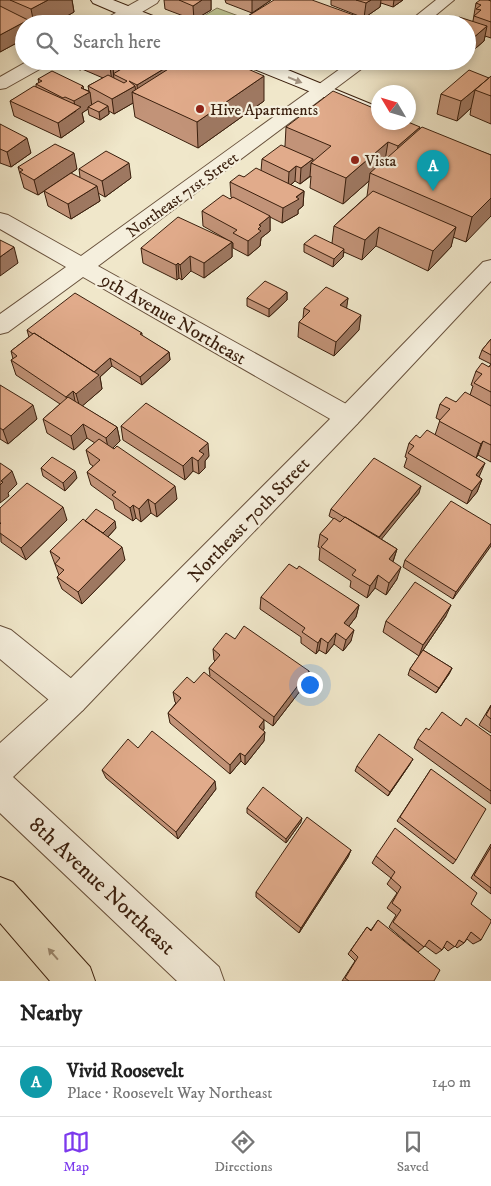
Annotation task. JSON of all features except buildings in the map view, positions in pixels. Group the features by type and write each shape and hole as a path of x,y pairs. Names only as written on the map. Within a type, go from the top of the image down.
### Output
{"highway":[{"path":"0,894 76,981"}],"street":[{"path":"99,0 136,15"},
{"path":"124,15 151,0"},
{"path":"426,15 446,0"},
{"path":"0,84 25,70"},
{"path":"272,70 371,110"},
{"name":"Northeast 71st Street","path":"0,326 351,70"},
{"name":"9th Avenue Northeast","path":"0,220 348,417"},
{"name":"Northeast 70th Street","path":"0,766 72,699 348,417 491,267"},
{"path":"0,640 72,699"},
{"name":"8th Avenue Northeast","path":"0,789 205,981"}],"green space":[{"path":"217,8 236,15 205,15"}],"place":[{"name":"Hive Apartments","path":"200,109"},
{"name":"Vista","path":"355,160"},
{"name":"Vivid Roosevelt","path":"433,191"}]}
